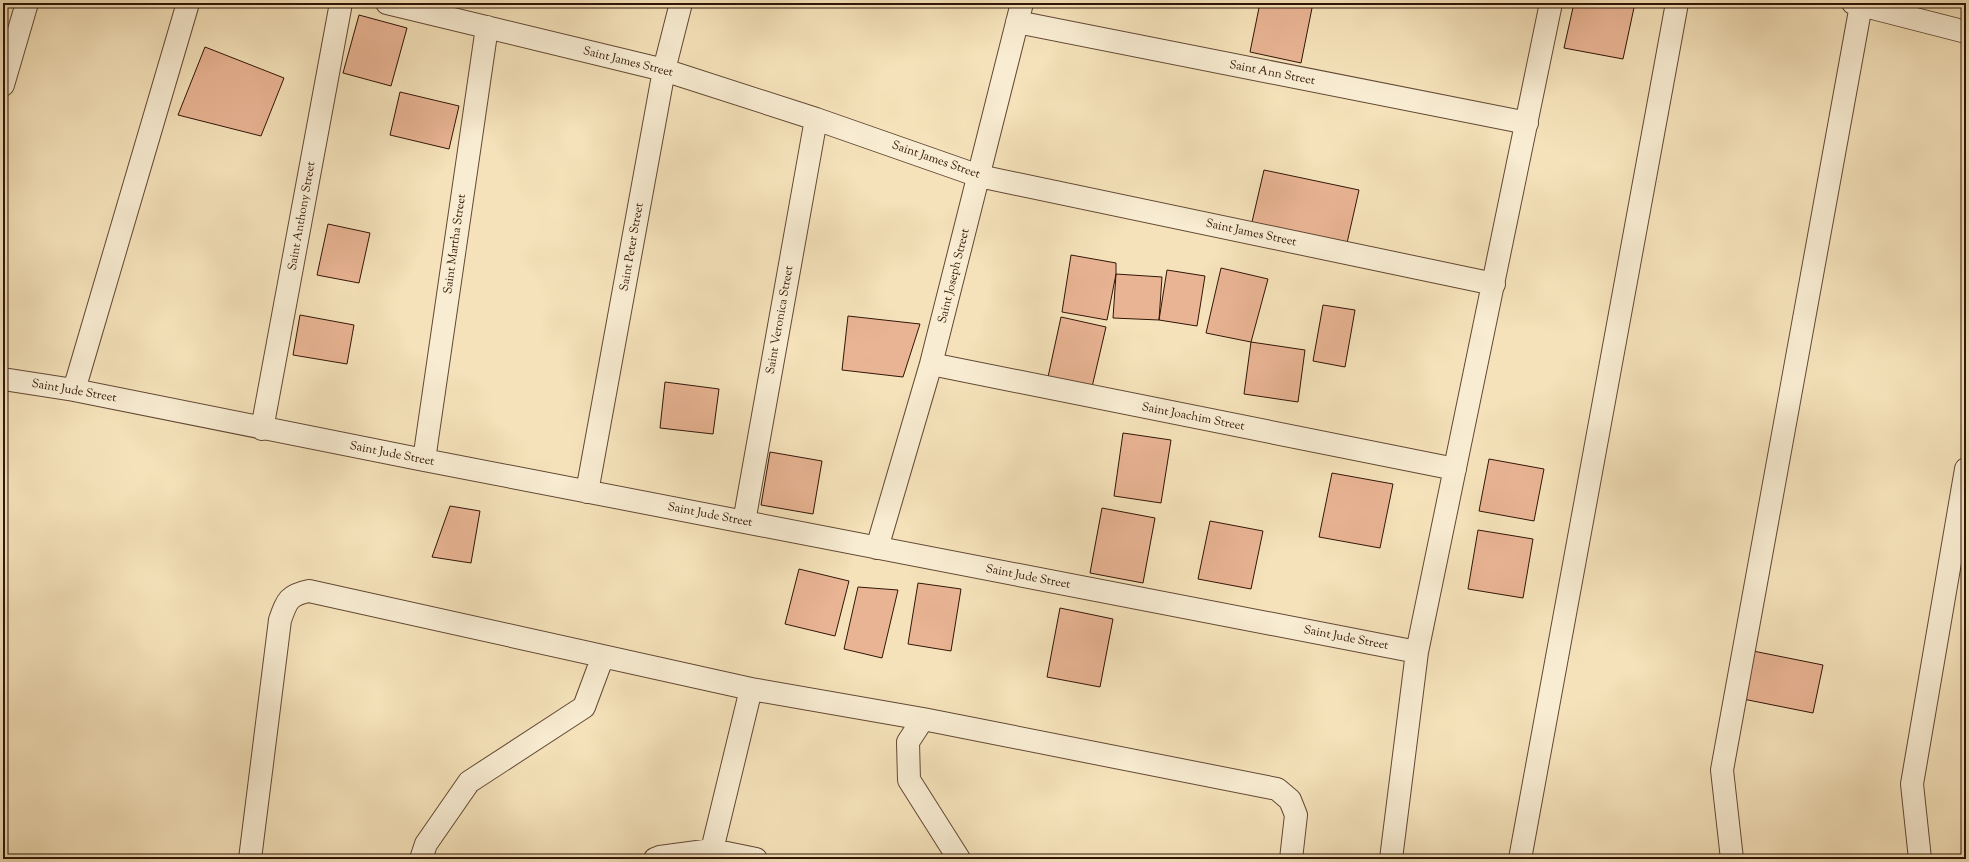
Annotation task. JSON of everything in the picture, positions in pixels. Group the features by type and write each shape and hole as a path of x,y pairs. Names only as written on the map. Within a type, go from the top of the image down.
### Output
{"street":[{"path":"3,85 27,3"},
{"path":"74,390 188,3"},
{"name":"Saint Anthony Street","path":"262,429 341,3"},
{"name":"Saint James Street","path":"387,3 664,70 816,119 979,176 1494,284"},
{"name":"Saint Peter Street","path":"587,492 664,70 681,3"},
{"path":"1391,859 1417,652 1551,3"},
{"path":"1520,859 1677,3"},
{"path":"1732,859 1722,770 1857,4 1966,32"},
{"name":"Saint Ann Street","path":"1020,12 1527,123"},
{"name":"Saint Joseph Street","path":"877,548 931,364 1020,12"},
{"name":"Saint Martha Street","path":"424,460 487,27"},
{"name":"Saint Veronica Street","path":"744,522 816,119"},
{"name":"Saint Joachim Street","path":"931,364 1455,469"},
{"name":"Saint Jude Street","path":"3,378 74,390 262,429 1417,652"},
{"path":"1920,859 1912,784 1966,469"},
{"path":"250,859 280,620 286,603 295,594 309,591 751,689 923,719 1277,789 1290,800 1296,815 1291,859"},
{"path":"421,859 426,844 469,782 584,707 603,656"},
{"path":"712,850 751,689"},
{"path":"923,719 908,742 909,780 959,859"},
{"path":"656,859 660,857 712,850 756,859"}],"building":[{"path":"1260,3 1313,3 1301,63 1250,52"},
{"path":"1574,3 1635,3 1623,59 1564,48"},
{"path":"359,15 407,28 391,86 343,73"},
{"path":"205,47 284,78 261,136 178,115"},
{"path":"400,92 459,106 449,149 390,135"},
{"path":"1264,170 1359,190 1347,243 1252,222"},
{"path":"328,224 370,233 359,283 317,275"},
{"path":"1071,255 1116,263 1116,274 1107,320 1062,312"},
{"path":"1221,268 1268,279 1251,342 1206,333"},
{"path":"1167,270 1205,276 1197,326 1159,320"},
{"path":"1116,274 1162,277 1159,320 1113,318"},
{"path":"1323,305 1355,310 1345,367 1313,361"},
{"path":"300,315 354,325 347,364 293,355"},
{"path":"848,316 920,324 903,377 842,370"},
{"path":"1061,317 1106,327 1092,387 1048,377"},
{"path":"1251,342 1305,350 1298,402 1244,394"},
{"path":"665,382 719,389 713,434 660,428"},
{"path":"1123,433 1171,440 1161,503 1114,496"},
{"path":"770,452 822,461 813,514 761,505"},
{"path":"1489,459 1544,469 1534,521 1479,511"},
{"path":"1332,473 1393,484 1380,548 1319,537"},
{"path":"450,506 480,511 471,563 432,557"},
{"path":"1102,508 1155,518 1143,583 1090,573"},
{"path":"1210,521 1263,531 1251,589 1198,579"},
{"path":"1478,530 1533,539 1523,598 1468,589"},
{"path":"799,569 849,581 835,636 785,624"},
{"path":"918,583 961,589 951,651 908,644"},
{"path":"858,587 898,590 882,658 844,649"},
{"path":"1060,608 1113,619 1100,687 1047,677"},
{"path":"1753,651 1823,665 1813,713 1743,699"}]}
